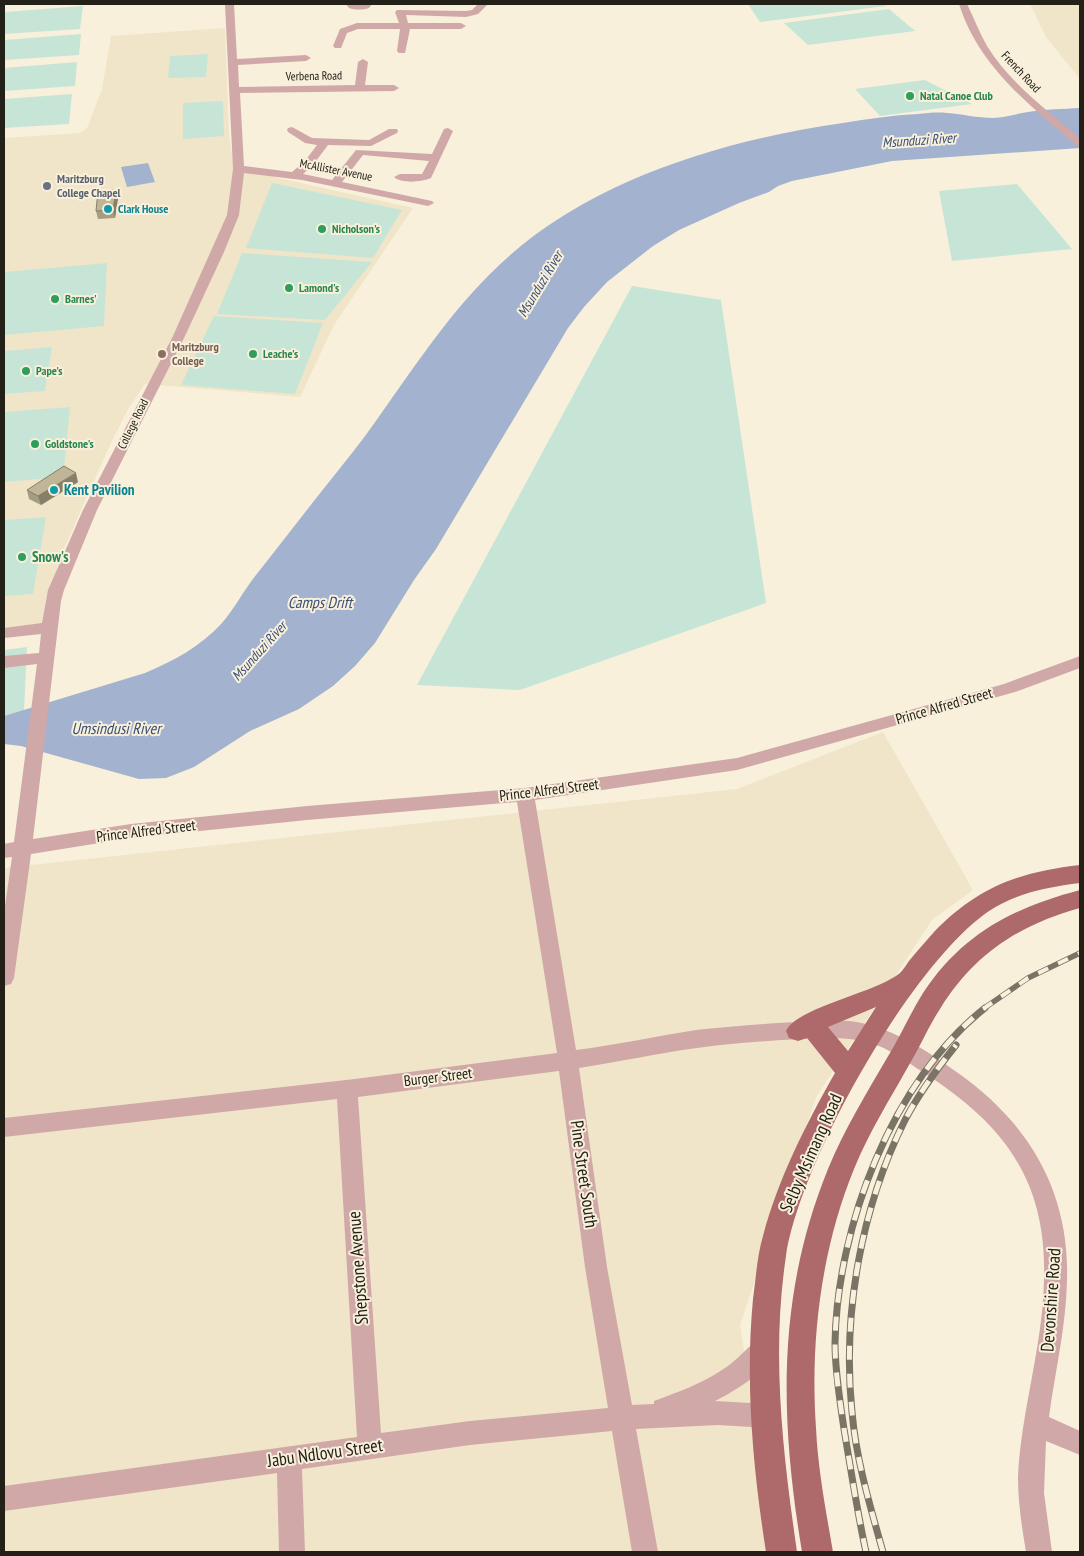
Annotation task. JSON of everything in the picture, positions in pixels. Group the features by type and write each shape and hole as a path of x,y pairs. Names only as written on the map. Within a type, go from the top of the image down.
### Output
{"main road":[{"name":"Selby Msimang Road","path":"781,1552 768,1458 765,1348 769,1283 777,1231 798,1175 829,1107 872,1034 894,999 950,931 989,900 1031,883 1055,877 1080,874"},
{"path":"817,1552 804,1473 800,1411 800,1357 813,1260 822,1223 835,1183 854,1140 931,1001 948,976 968,954 1005,926 1035,913 1080,899"},
{"path":"848,1074 843,1063 806,1030 833,1014 876,997 910,978"}],"street":[{"name":"College Road","path":"4,978 13,850 30,795 52,601 90,510 178,336 226,233 235,208 238,169 229,4"},
{"path":"351,4 352,6 362,7 366,6 366,4"},
{"path":"402,51 404,26 398,8 457,15 475,12 483,4"},
{"name":"French Road","path":"963,4 975,36 990,58 1025,96 1080,143"},
{"path":"338,46 343,31 361,25 461,26"},
{"path":"232,62 306,58"},
{"path":"360,88 363,62"},
{"name":"Verbena Road","path":"235,90 394,88"},
{"path":"292,130 309,141 371,143 393,131"},
{"path":"400,177 424,178 436,158 448,131"},
{"path":"294,176 325,142"},
{"path":"335,184 360,152 436,158"},
{"name":"McAllister Avenue","path":"238,169 294,176 428,203"},
{"path":"4,633 50,628"},
{"path":"4,662 46,658"},
{"name":"Prince Alfred Street","path":"13,850 131,831 525,795 759,759 1010,688 1080,662"},
{"name":"Pine Street South","path":"525,795 568,1061 596,1267 635,1418 646,1552"},
{"name":"Burger Street","path":"4,1127 568,1061 696,1039 742,1034 838,1029 872,1034"},
{"name":"Devonshire Road","path":"872,1034 905,1050 958,1082 1000,1120 1029,1159 1042,1188 1053,1221 1056,1242 1057,1278 1046,1366 1036,1424 1031,1495 1039,1552"},
{"name":"Shepstone Avenue","path":"347,1088 370,1447"},
{"name":"Jabu Ndlovu Street","path":"635,1418 690,1400 731,1380 749,1366 765,1348"},
{"name":"Jabu Ndlovu Street","path":"4,1500 470,1433 635,1418 718,1413 767,1416"},
{"path":"1036,1424 1080,1443"},
{"path":"289,1458 292,1552"}],"shaded area":[{"path":"1030,4 1080,4 1080,79 1046,37"},
{"name":"Maritzburg College","path":"225,28 229,136 234,168 413,208 334,325 300,397 145,384 128,409 110,445 59,560 42,625 4,629 4,138 80,133 87,128 102,89 111,36"},
{"path":"883,732 973,890 932,920 816,1097 740,1325 776,1552 4,1552 4,868 737,789"}],"green space":[{"path":"748,4 883,4 886,6 760,22"},
{"path":"83,6 80,29 4,34 4,12"},
{"path":"889,9 915,31 808,45 784,23"},
{"path":"81,34 79,55 4,60 4,40"},
{"path":"208,54 206,77 168,78 170,56"},
{"path":"77,62 75,86 4,91 4,68"},
{"name":"Natal Canoe Club","path":"925,80 972,104 880,116 855,89"},
{"path":"72,94 69,124 4,128 4,99"},
{"path":"223,101 224,136 183,139 183,103"},
{"name":"Nicholson's","path":"272,183 402,210 373,258 246,248"},
{"path":"1017,184 1072,249 952,261 939,191"},
{"name":"Lamond's","path":"242,253 372,262 325,320 217,314"},
{"name":"Barnes'","path":"107,263 104,326 4,335 4,272"},
{"path":"632,286 721,300 766,603 520,690 417,685"},
{"name":"Leache's","path":"214,316 323,323 295,394 181,385"},
{"name":"Pape's","path":"52,347 45,391 4,394 4,351"},
{"name":"Goldstone's","path":"70,407 63,477 4,482 4,412"},
{"name":"Snow's","path":"46,517 33,594 4,596 4,520"},
{"path":"27,647 24,711 4,716 4,650"}],"water":[{"name":"Camps Drift","path":"1080,108 1080,148 892,161 792,181 679,230 653,246 607,282 568,328 436,549 414,580 375,643 355,666 333,686 299,709 250,731 194,767 166,778 139,779 21,746 4,744 4,716 145,673 186,652 214,631 227,617 256,575 364,437 430,344 473,291 525,243 565,215 608,191 653,171 748,141 796,131 899,115 940,113 993,118 1041,110"},
{"path":"148,163 155,182 127,187 121,167"}],"building":[{"path":"116,190 113,210 96,211 98,191"},
{"path":"64,466 76,473 38,496 27,490"}],"railway":[{"path":"983,1009 1028,978 1080,953"},
{"path":"866,1552 844,1429 836,1365 835,1343 838,1298 846,1252 859,1205 876,1159 897,1115 923,1075 952,1039 985,1008"},
{"path":"883,1552 864,1482 852,1412 850,1337 858,1262 866,1225 877,1189 905,1120 935,1072 956,1045"}],"place":[{"name":"Natal Canoe Club","path":"910,96"},
{"name":"Maritzburg College Chapel","path":"47,186"},
{"name":"Clark House","path":"108,209"},
{"name":"Nicholson's","path":"322,229"},
{"name":"Lamond's","path":"289,288"},
{"name":"Barnes'","path":"55,299"},
{"name":"Maritzburg College","path":"162,354"},
{"name":"Leache's","path":"253,354"},
{"name":"Pape's","path":"26,371"},
{"name":"Goldstone's","path":"35,444"},
{"name":"Kent Pavilion","path":"54,490"},
{"name":"Snow's","path":"22,557"}],"water label":[{"name":"Msunduzi River","path":"919,140"},
{"name":"Msunduzi River","path":"540,284"},
{"name":"Msunduzi River","path":"259,651"},
{"name":"Umsindusi River","path":"116,728"}]}
